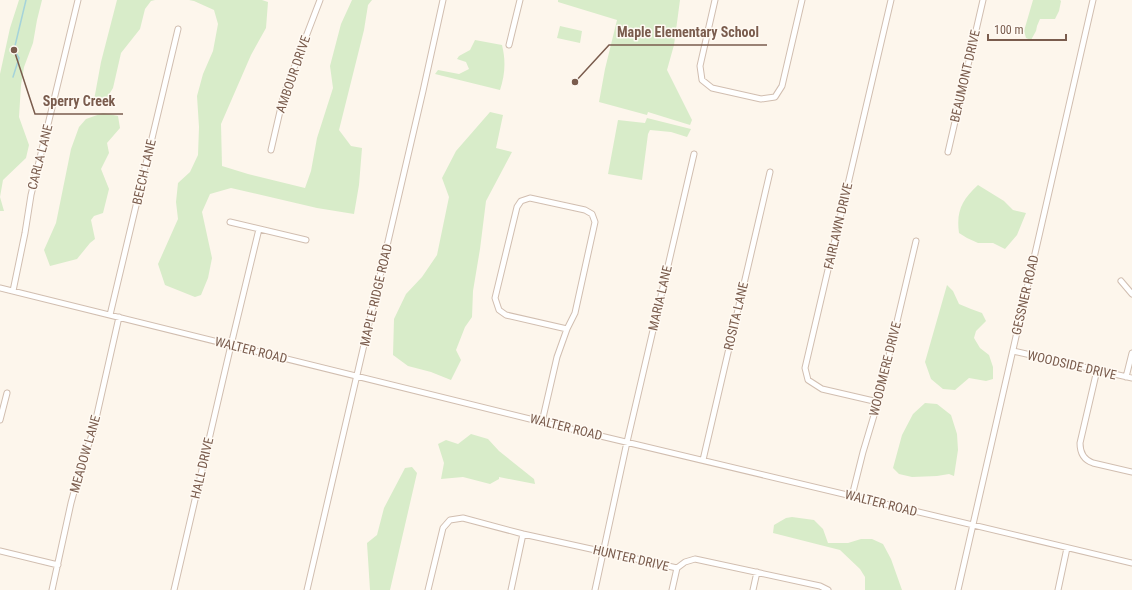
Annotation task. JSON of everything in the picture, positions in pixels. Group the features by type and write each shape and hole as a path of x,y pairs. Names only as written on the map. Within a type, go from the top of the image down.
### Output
{"street":[{"name":"CARLA LANE","path":"13,291 31,195 78,0"},
{"name":"AMBOUR DRIVE","path":"271,150 284,94 320,0"},
{"name":"MAPLE RIDGE ROAD","path":"307,590 420,107 443,0"},
{"path":"510,45 520,0"},
{"path":"715,0 700,66 702,80 712,88 760,98 776,97 782,86 802,0"},
{"name":"FAIRLAWN DRIVE","path":"878,402 822,390 808,380 806,368 891,0"},
{"name":"BEAUMONT DRIVE","path":"948,152 983,0"},
{"name":"GESSNER ROAD","path":"958,590 1093,0"},
{"name":"BEECH LANE","path":"110,315 178,29"},
{"name":"MARIA LANE","path":"595,590 627,442 694,154"},
{"name":"ROSITA LANE","path":"702,460 770,172"},
{"path":"542,422 557,357 566,329 575,313 595,222 592,214 585,210 530,198 521,201 517,207 495,298 499,310 506,315 566,329"},
{"path":"230,222 306,240"},
{"name":"HALL DRIVE","path":"174,590 259,228"},
{"name":"WOODMERE DRIVE","path":"852,496 878,402 916,241"},
{"path":"1121,281 1132,294"},
{"name":"WALTER ROAD","path":"0,288 542,422 972,526 1132,563"},
{"name":"MEADOW LANE","path":"52,590 71,503 81,466 93,432 119,317"},
{"name":"WOODSIDE DRIVE","path":"1013,351 1129,378"},
{"path":"1129,378 1132,352"},
{"path":"1097,370 1080,443 1082,455 1089,462 1132,472"},
{"path":"0,420 7,393"},
{"name":"HUNTER DRIVE","path":"428,590 443,528 450,520 464,518 523,534 677,568 685,562 695,558 820,586 828,590"},
{"path":"511,590 523,534"},
{"path":"1058,590 1067,548"},
{"path":"0,551 58,565"},
{"path":"672,590 677,568"},
{"path":"753,590 757,572"}],"green space":[{"path":"19,0 42,0 33,43 24,67 21,85 19,117 29,145 26,158 3,180 0,197 0,74 10,28"},
{"path":"117,0 155,0 151,1 145,9 140,29 121,53 113,88 102,106 94,100 101,62"},
{"path":"189,0 262,0 268,2 266,28 251,55 221,124 222,166 305,188 311,171 317,138 333,88 330,66 341,24 352,0 372,0 368,5 364,30 339,130 351,146 362,148 359,185 354,214 317,208 231,188 210,194 202,212 212,258 208,278 201,295 195,297 165,285 158,264 178,219 176,202 178,183 190,172 198,155 199,127 197,96 203,74 213,51 218,24 214,10"},
{"path":"558,0 680,0 674,45 667,70 692,120 690,125 648,112 647,115 599,102 605,69 617,20 558,2"},
{"path":"1033,0 1061,1 1059,11 1055,19 1040,19 1031,40 1026,38 1024,31"},
{"path":"560,26 582,31 580,43 557,38"},
{"path":"475,40 502,45 504,68 500,90 435,74 438,70 459,74 469,69 466,62 457,59 459,56 470,50"},
{"path":"490,112 503,115 496,148 512,152 486,201 473,291 472,317 465,327 456,350 461,360 451,380 431,372 408,366 393,355 394,319 406,294 422,277 437,255 449,197 442,178 456,151"},
{"path":"103,113 118,116 120,128 107,143 109,153 101,169 109,189 103,213 94,216 91,220 95,239 77,259 50,266 44,250 56,223 71,149 79,127 86,119"},
{"path":"647,118 691,129 687,137 671,132 650,130 648,134 642,180 608,174 618,120 645,123"},
{"path":"978,185 1004,201 1013,210 1026,213 1017,235 1005,249 993,243 978,243 959,233 958,218 961,206"},
{"path":"0,197 4,211 0,211"},
{"path":"947,285 953,291 959,304 982,313 986,321 976,331 974,338 980,348 989,355 993,367 993,379 986,381 969,378 955,390 943,389 931,379 925,362"},
{"path":"925,403 937,404 951,415 957,434 958,450 954,476 949,474 912,477 899,474 893,468 902,435 913,414"},
{"path":"471,434 488,439 499,451 534,479 535,484 499,477 499,479 490,484 463,477 441,479 444,463 438,444 446,440 458,444"},
{"path":"412,467 417,473 390,590 370,590 367,543 377,535 384,508 405,468"},
{"path":"792,517 814,520 823,529 828,543 848,543 861,539 872,539 883,544 891,559 902,590 865,590 865,577 860,569 840,550 773,533 774,525 786,518"}],"waterway":[{"path":"13,77 19,58 14,50 26,0"}],"place":[{"name":"Sperry Creek","path":"14,50"},
{"name":"Maple Elementary School","path":"575,82"}]}
